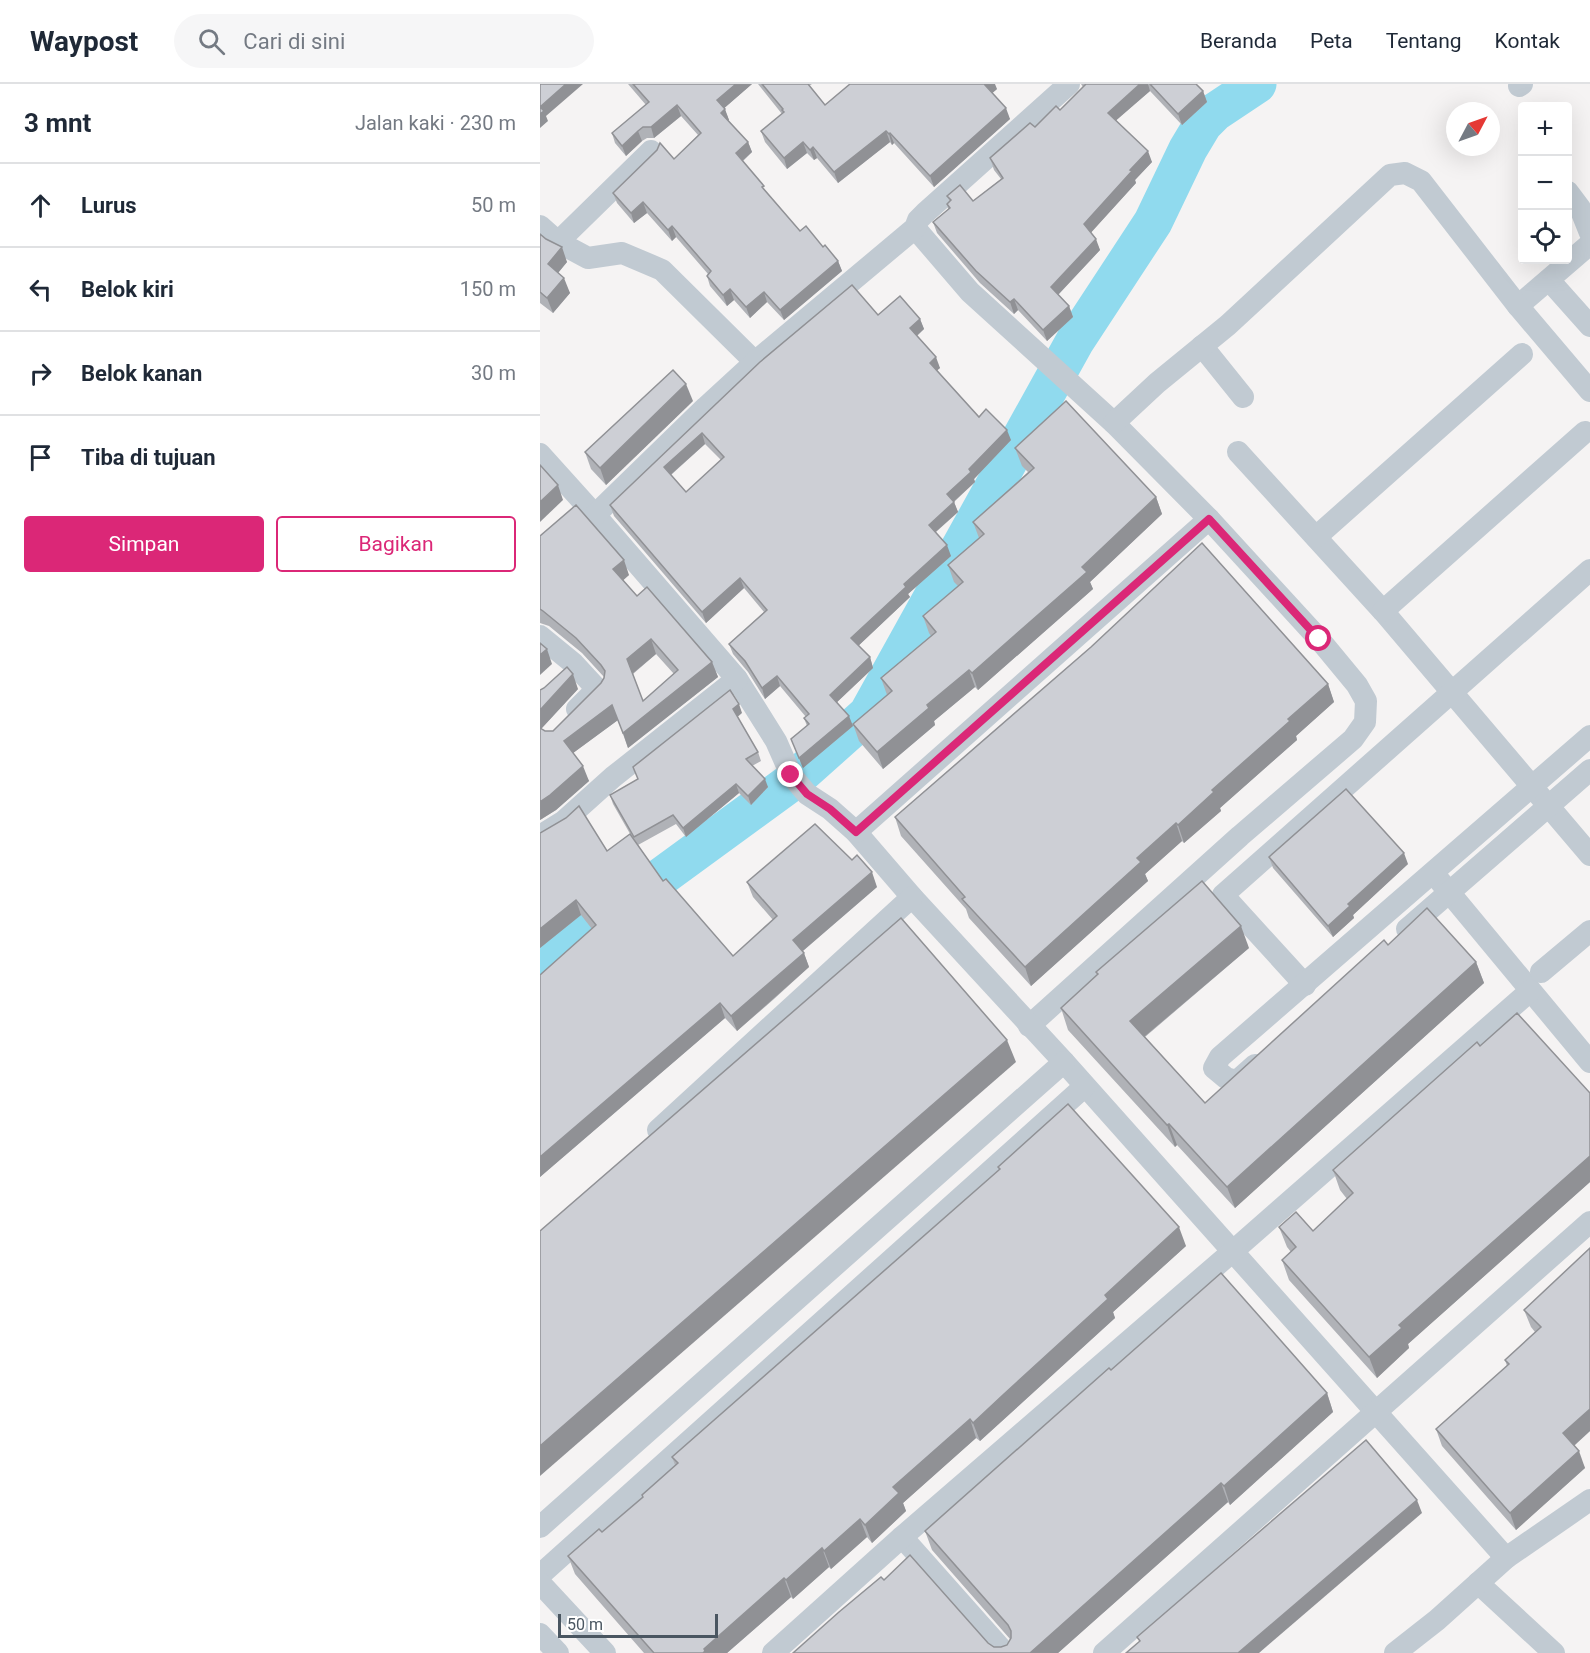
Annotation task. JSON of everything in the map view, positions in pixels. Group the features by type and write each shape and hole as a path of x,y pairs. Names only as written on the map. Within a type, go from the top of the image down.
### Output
{"street":[{"path":"565,517 589,508 706,407 754,362 915,228 918,220 1069,84"},
{"path":"558,242 651,151"},
{"path":"1114,423 1304,256 1390,175 1405,173 1421,181 1518,306 1590,391"},
{"path":"1572,197 1580,208 1590,233"},
{"path":"540,225 558,242 588,258 622,253 662,270 754,362"},
{"path":"915,228 970,292 1114,423 1209,519 1319,639 1357,685 1366,701 1365,722 1353,740 1248,829 1029,1026"},
{"path":"1518,306 1590,244"},
{"path":"1549,280 1590,326"},
{"path":"1202,346 1243,397"},
{"path":"1316,537 1522,354"},
{"path":"1383,611 1585,432"},
{"path":"1238,452 1383,611 1590,855"},
{"path":"540,454 737,679 776,741 791,775 807,794 830,809 856,832 1506,1558"},
{"path":"856,832 1209,519"},
{"path":"1305,985 1223,895 1590,570"},
{"path":"540,636 564,670 597,688 561,726"},
{"path":"540,836 564,821 613,777 737,679"},
{"path":"1273,1049 1237,1080 1226,1078 1214,1068 1220,1057 1590,736"},
{"path":"1387,946 1590,770"},
{"path":"1432,872 1536,982 1590,1062"},
{"path":"644,1143 912,897"},
{"path":"773,1653 902,1537 1232,1252 1536,982 1590,931"},
{"path":"540,1527 1064,1062"},
{"path":"540,1575 1084,1087"},
{"path":"1104,1653 1590,1222"},
{"path":"1395,1653 1437,1620 1506,1558 1590,1500"},
{"path":"902,1537 1005,1653"},
{"path":"540,1583 605,1653"},
{"path":"1478,1583 1554,1653"},
{"path":"540,1634 558,1653"}],"building":[{"path":"540,84 566,84 540,107"},
{"path":"633,84 736,84 717,100 725,109 721,113 748,142 736,153 800,231 806,226 838,261 780,310 764,292 746,307 730,289 723,295 707,276 711,271 672,226 668,230 643,202 631,213 613,193 657,150 660,143 674,159 701,133 677,105 651,127 643,127 622,146 612,133 649,102"},
{"path":"762,84 808,84 825,105 850,84 986,84 1006,108 930,176 886,131 834,172 813,147 810,150 803,142 784,158 761,131 784,112"},
{"path":"1086,84 1140,84 1108,113 1148,151 1084,224 1096,239 1051,287 1069,306 1043,330 1014,299 1010,302 976,271 933,222 950,208 947,204 951,200 947,196 960,185 973,201 1003,178 990,158 1030,123 1035,127 1056,106 1060,110"},
{"path":"1150,84 1196,84 1203,91 1178,114"},
{"path":"540,234 562,247 548,264 564,278 547,298 540,292"},
{"path":"852,285 878,315 900,296 920,319 910,328 936,357 930,363 979,417 986,409 1007,430 969,469 971,472 947,494 954,502 929,525 947,545 904,584 906,587 851,638 870,657 830,695 849,716 799,758 791,739 809,724 804,718 809,714 777,676 762,688 745,661 729,644 767,610 740,578 702,612 610,505 760,362","holes":["702,433 724,457 686,492 664,467"]},
{"path":"673,370 686,384 600,468 585,452"},
{"path":"1066,401 1156,497 1082,567 1087,572 972,673 969,670 927,705 929,708 877,752 853,724 892,691 881,678 936,632 923,616 963,582 948,565 984,534 973,522 1034,468 1015,448"},
{"path":"540,465 558,485 540,502"},
{"path":"576,505 624,560 613,569 637,596 647,587 712,662 623,733 612,705 564,741 583,766 540,802 540,728 553,731 601,683 605,671 576,638 540,609 540,536","holes":["651,639 678,670 643,701 627,659"]},
{"path":"1202,543 1328,684 1212,790 1214,792 1178,825 1176,823 1137,858 1141,862 1025,967 962,899 965,897 895,817 1091,647"},
{"path":"540,643 547,649 540,655"},
{"path":"567,667 573,674 540,710 540,690"},
{"path":"730,690 739,704 733,709 758,752 746,759 765,779 748,796 736,784 683,828 673,815 634,837 610,795 638,779 633,767"},
{"path":"1346,789 1404,853 1348,904 1350,906 1328,926 1269,857"},
{"path":"579,806 607,851 630,834 663,881 666,879 733,956 777,916 747,882 815,824 852,860 857,855 872,872 793,940 804,953 731,1016 720,1003 540,1157 540,975 596,925 576,900 540,929 540,833 566,818"},
{"path":"1202,881 1241,926 1130,1021 1205,1103 1384,940 1388,945 1427,908 1476,962 1227,1187 1169,1124 1167,1125 1061,1008 1098,974 1096,972"},
{"path":"901,918 1007,1040 540,1446 540,1231"},
{"path":"1517,1013 1590,1093 1590,1156 1399,1325 1402,1328 1369,1357 1282,1260 1296,1247 1279,1227 1296,1212 1313,1231 1353,1193 1333,1170 1477,1042 1480,1046"},
{"path":"1068,1104 1179,1227 1105,1295 1108,1299 973,1423 970,1419 893,1487 899,1493 865,1525 860,1519 824,1551 822,1548 786,1580 784,1578 704,1649 703,1653 654,1653 568,1556 599,1529 602,1532 643,1497 642,1495 678,1463 672,1457 1000,1169 998,1167"},
{"path":"1590,1248 1590,1409 1563,1433 1579,1451 1510,1513 1436,1429 1509,1364 1505,1360 1541,1327 1524,1310"},
{"path":"1221,1273 1327,1393 1224,1486 1221,1483 1030,1653 793,1653 881,1577 884,1580 910,1555 988,1643 994,1647 1007,1645 1011,1638 1008,1625 925,1531 1109,1368 1111,1370"},
{"path":"1366,1440 1417,1500 1238,1653 1126,1653 1140,1641 1137,1637"}],"waterway":[{"path":"540,971 598,921 794,780 868,714 1075,341 1153,222 1188,149 1203,124 1215,112 1257,84"}],"route":[{"path":"791,775 807,794 830,809 856,832 1209,519 1319,639"}]}
